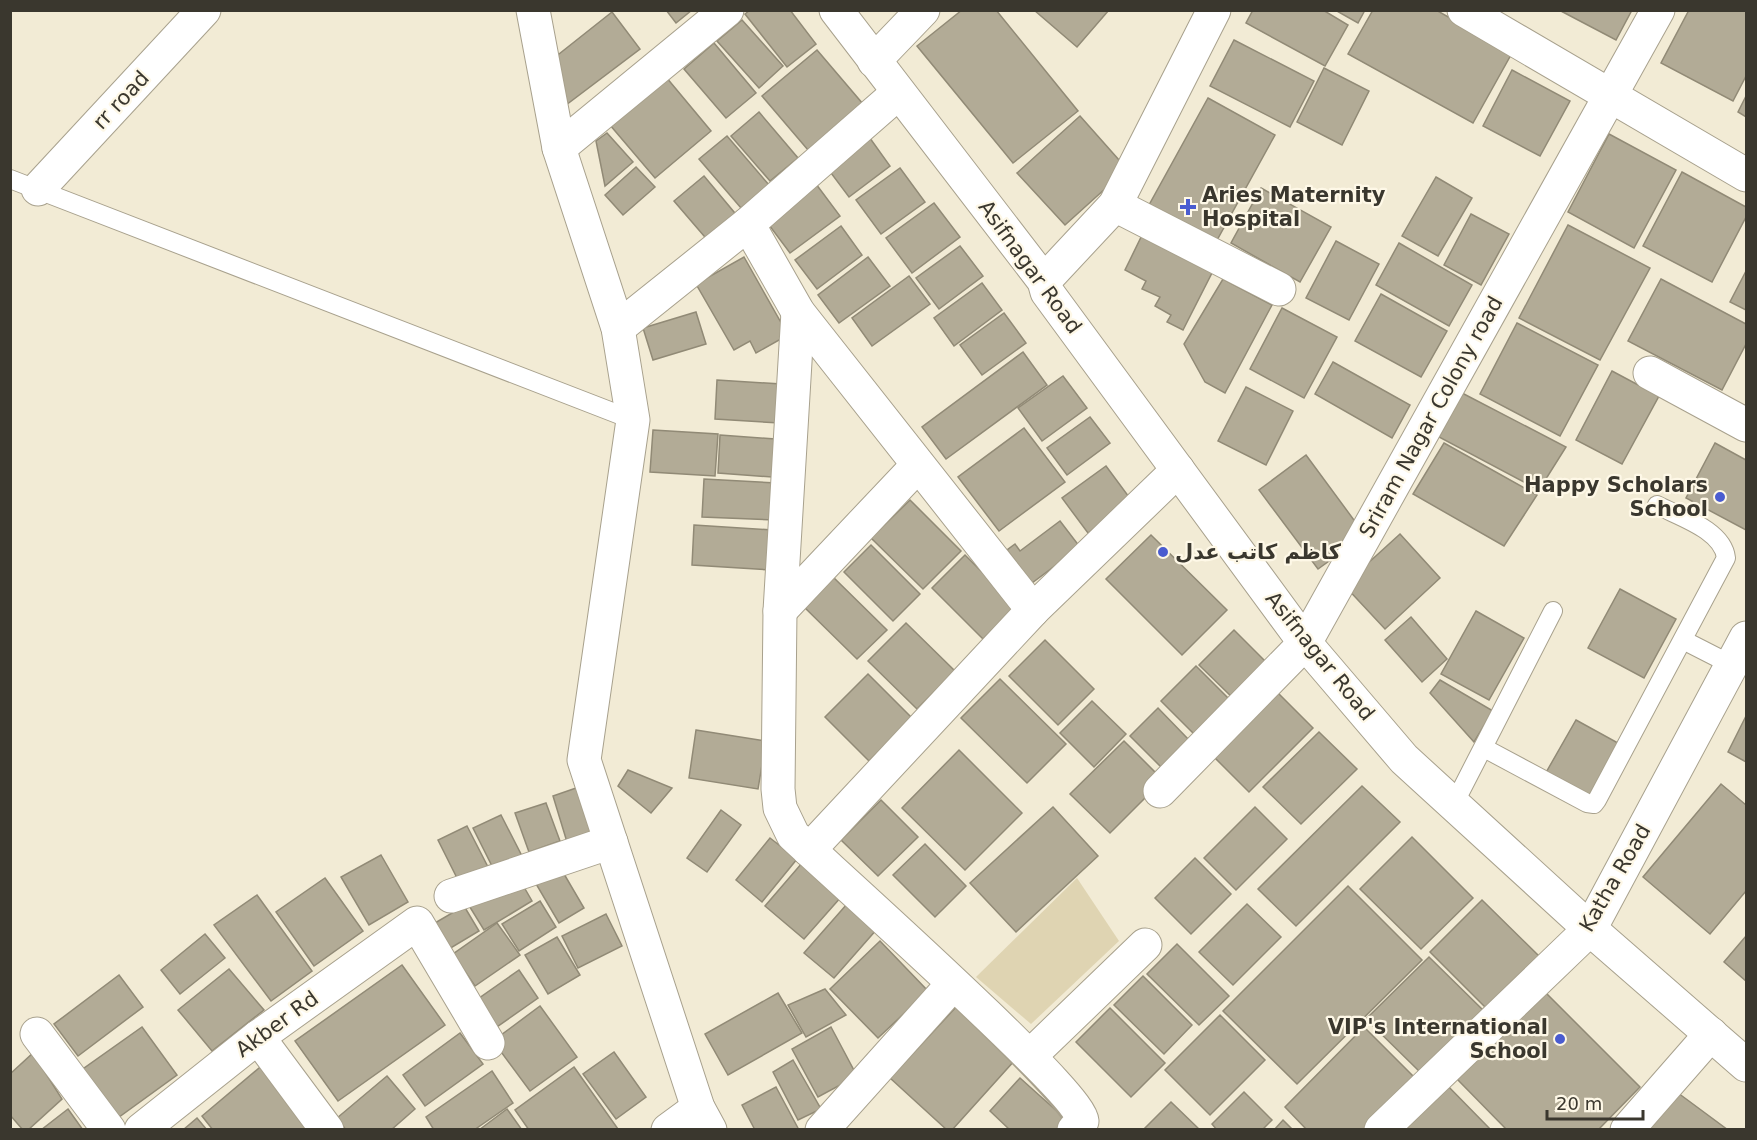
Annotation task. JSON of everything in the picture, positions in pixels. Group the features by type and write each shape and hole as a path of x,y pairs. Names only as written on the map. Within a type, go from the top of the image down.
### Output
{"street":[{"name":"rr road","path":"24,184 204,10"},
{"path":"533,10 559,148 618,328 633,420 584,760 704,1119 668,1130"},
{"path":"559,148 727,10"},
{"name":"Asifnagar Road","path":"836,10 1044,280 1047,292 1305,643 1404,759 1590,929 1746,1065"},
{"path":"874,61 923,10"},
{"path":"1044,280 1115,205 1214,10"},
{"path":"1464,10 1746,176"},
{"name":"Sriram Nagar Colony road","path":"1160,791 1305,643 1658,10"},
{"path":"618,328 748,224 898,93"},
{"path":"1115,205 1279,289"},
{"path":"748,224 798,312 1034,610"},
{"path":"798,312 780,611 780,808 785,824 793,835 1031,1055 1078,1108 1082,1121 1074,1130"},
{"path":"1650,373 1746,425"},
{"path":"780,611 918,465"},
{"path":"809,850 1034,610 1178,470"},
{"name":"Katha Road","path":"1381,1130 1590,929 1739,652"},
{"path":"451,896 611,842"},
{"name":"Akber Rd","path":"141,1130 258,1036 417,923 488,1043"},
{"path":"1031,1055 1145,945"},
{"path":"822,1130 952,984"},
{"path":"37,1034 109,1130"},
{"path":"1627,1130 1711,1034"},
{"path":"258,1036 327,1130"}],"lane":[{"path":"24,184 633,420"},
{"path":"1484,748 1587,804 1594,804 1726,558 1724,546 1712,535 1658,505"},
{"path":"1454,804 1553,611"},
{"path":"1683,640 1739,652"}],"shaded area":[{"path":"1077,878 1119,941 1031,1024 976,977"}],"building":[{"path":"666,10 692,10 676,23"},
{"path":"750,10 790,10 816,44 787,67 745,14"},
{"path":"962,10 996,10 1078,111 1013,163 917,46"},
{"path":"1034,10 1109,10 1077,47"},
{"path":"1253,10 1323,10 1348,25 1325,66 1246,23"},
{"path":"1335,10 1365,10 1358,23"},
{"path":"1373,10 1436,10 1512,53 1473,123 1348,54"},
{"path":"1559,10 1632,10 1616,40"},
{"path":"1689,10 1746,10 1746,76 1733,101 1661,63"},
{"path":"612,12 640,49 566,105 554,58"},
{"path":"742,20 783,66 759,88 717,41"},
{"path":"1234,40 1314,81 1290,127 1210,86"},
{"path":"714,43 756,93 726,118 684,69"},
{"path":"817,50 863,104 808,150 762,96"},
{"path":"1324,68 1369,91 1342,145 1297,122"},
{"path":"1512,70 1570,101 1540,156 1483,126"},
{"path":"666,77 711,131 655,178 610,125"},
{"path":"1746,96 1746,117 1738,112"},
{"path":"1208,98 1275,135 1216,242 1149,205"},
{"path":"759,112 798,158 770,181 731,136"},
{"path":"1080,116 1127,169 1065,225 1017,173"},
{"path":"607,133 633,162 605,186 596,141"},
{"path":"867,134 890,166 849,197 825,165"},
{"path":"1609,134 1676,170 1634,248 1568,212"},
{"path":"727,136 769,185 741,208 699,159"},
{"path":"636,167 655,187 623,215 605,195"},
{"path":"900,168 925,202 881,234 856,200"},
{"path":"1682,172 1746,207 1746,217 1712,282 1643,246"},
{"path":"704,176 739,218 710,243 674,201"},
{"path":"1436,177 1472,198 1438,256 1402,236"},
{"path":"816,184 840,216 790,253 766,221"},
{"path":"1261,188 1331,227 1300,282 1231,243"},
{"path":"934,203 960,237 912,273 886,238"},
{"path":"1471,214 1509,234 1481,285 1444,265"},
{"path":"1568,225 1650,268 1600,360 1519,318"},
{"path":"841,226 862,255 817,289 795,260"},
{"path":"1145,229 1216,265 1183,330 1167,322 1171,315 1155,306 1160,297 1142,289 1146,281 1125,270"},
{"path":"1336,241 1379,264 1349,320 1306,298"},
{"path":"1399,243 1472,285 1449,326 1376,285"},
{"path":"960,246 983,276 939,309 916,278"},
{"path":"744,257 788,335 756,353 750,341 734,350 696,284"},
{"path":"868,257 890,286 839,323 818,295"},
{"path":"1746,271 1746,310 1730,302"},
{"path":"909,276 930,304 872,346 852,318"},
{"path":"1223,279 1272,305 1225,393 1205,382 1184,344"},
{"path":"1661,279 1746,324 1746,344 1722,390 1628,341"},
{"path":"982,283 1002,310 954,346 934,318"},
{"path":"1381,294 1447,331 1421,377 1355,341"},
{"path":"1282,308 1337,337 1304,398 1250,369"},
{"path":"696,312 706,344 653,360 643,328"},
{"path":"1004,313 1026,343 982,375 960,345"},
{"path":"1517,323 1598,365 1560,436 1480,394"},
{"path":"1023,352 1047,385 946,459 922,427"},
{"path":"1333,362 1410,405 1392,438 1315,394"},
{"path":"1612,371 1659,396 1622,464 1576,440"},
{"path":"1063,376 1087,408 1042,441 1018,408"},
{"path":"717,380 781,384 779,423 715,419"},
{"path":"1246,387 1293,411 1266,465 1218,441"},
{"path":"1462,393 1566,447 1539,490 1439,437"},
{"path":"1090,417 1110,443 1067,475 1047,448"},
{"path":"1024,428 1065,482 999,531 958,477"},
{"path":"653,430 718,434 715,476 650,472"},
{"path":"720,435 788,440 786,478 718,473"},
{"path":"1444,443 1537,495 1504,546 1413,494"},
{"path":"1715,443 1746,460 1746,530 1686,498"},
{"path":"1306,455 1365,535 1318,569 1259,490"},
{"path":"1106,466 1132,501 1088,533 1062,498"},
{"path":"704,479 776,483 774,520 702,517"},
{"path":"910,500 961,551 923,589 871,538"},
{"path":"1060,521 1080,547 1032,583 1007,550 1015,544 1020,551"},
{"path":"694,525 772,530 770,570 692,565"},
{"path":"1400,534 1440,578 1385,629 1344,585"},
{"path":"1151,535 1227,610 1182,655 1106,579"},
{"path":"871,545 920,594 893,621 844,572"},
{"path":"965,555 1016,606 983,639 932,588"},
{"path":"830,574 887,630 857,659 800,603"},
{"path":"1620,589 1676,619 1644,678 1588,648"},
{"path":"1476,611 1524,638 1489,700 1441,674"},
{"path":"1411,617 1447,659 1422,682 1385,640"},
{"path":"906,623 955,671 917,709 868,661"},
{"path":"1234,630 1272,668 1238,703 1199,665"},
{"path":"1045,640 1094,689 1058,725 1009,676"},
{"path":"1196,666 1230,700 1195,735 1161,701"},
{"path":"868,674 912,718 869,761 825,717"},
{"path":"1000,679 1066,744 1027,783 961,718"},
{"path":"1440,680 1493,711 1474,742 1430,693"},
{"path":"1273,688 1313,728 1249,792 1209,752"},
{"path":"1092,701 1126,734 1094,767 1060,733"},
{"path":"1158,708 1189,740 1161,767 1130,736"},
{"path":"1746,716 1746,762 1728,752"},
{"path":"1576,720 1618,743 1587,800 1544,776"},
{"path":"696,730 766,741 758,789 689,778"},
{"path":"1319,732 1357,769 1301,824 1263,787"},
{"path":"1124,741 1163,780 1110,833 1070,794"},
{"path":"959,750 1022,813 965,870 902,808"},
{"path":"628,770 672,788 651,813 618,786"},
{"path":"1721,784 1746,805 1746,891 1710,934 1643,877"},
{"path":"1362,786 1400,822 1296,926 1258,889"},
{"path":"579,787 594,833 567,842 553,796"},
{"path":"881,800 918,837 878,876 841,840"},
{"path":"546,803 560,841 529,852 515,813"},
{"path":"1053,807 1098,856 1016,932 970,883"},
{"path":"1255,807 1287,839 1236,890 1204,858"},
{"path":"721,810 741,825 707,872 687,858"},
{"path":"501,815 524,860 496,874 473,828"},
{"path":"467,826 489,869 460,884 438,840"},
{"path":"1412,837 1473,898 1421,949 1360,889"},
{"path":"770,838 797,859 762,902 736,880"},
{"path":"925,844 966,886 935,917 893,875"},
{"path":"381,855 408,902 369,925 341,877"},
{"path":"1195,858 1231,894 1191,934 1155,898"},
{"path":"557,862 584,908 559,923 532,877"},
{"path":"802,863 841,897 804,939 765,906"},
{"path":"517,875 532,901 484,930 468,904"},
{"path":"325,878 363,931 314,966 276,912"},
{"path":"1348,886 1422,960 1297,1084 1223,1011"},
{"path":"257,895 312,971 271,1001 214,925"},
{"path":"1482,900 1540,957 1487,1009 1430,952"},
{"path":"540,901 556,927 519,951 502,924"},
{"path":"847,904 877,929 834,978 804,953"},
{"path":"1247,904 1281,937 1233,985 1199,952"},
{"path":"464,906 479,931 444,952 428,927"},
{"path":"606,914 622,946 578,968 562,936"},
{"path":"497,923 520,955 475,986 453,954"},
{"path":"205,934 225,958 180,994 161,970"},
{"path":"1746,936 1746,981 1724,962"},
{"path":"557,937 580,975 548,994 525,955"},
{"path":"880,941 928,991 878,1038 830,989"},
{"path":"1177,944 1229,996 1199,1025 1147,974"},
{"path":"1429,957 1485,1012 1422,1074 1366,1019"},
{"path":"402,965 445,1025 338,1101 295,1041"},
{"path":"229,969 264,1010 212,1051 178,1010"},
{"path":"519,970 538,998 494,1029 475,1001"},
{"path":"119,975 143,1007 78,1056 54,1024"},
{"path":"1143,976 1192,1025 1164,1054 1114,1005"},
{"path":"825,989 846,1015 806,1037 788,1005"},
{"path":"1544,991 1640,1087 1598,1130 1507,1130 1457,1079"},
{"path":"778,993 802,1033 728,1075 705,1034"},
{"path":"540,1006 577,1057 530,1091 493,1041"},
{"path":"957,1006 1015,1060 952,1130 947,1130 890,1078"},
{"path":"1110,1008 1165,1063 1131,1097 1076,1042"},
{"path":"1220,1015 1265,1060 1210,1115 1165,1070"},
{"path":"142,1027 177,1075 115,1120 80,1071"},
{"path":"831,1027 857,1076 818,1097 792,1049"},
{"path":"1364,1027 1415,1078 1364,1130 1307,1130 1285,1107"},
{"path":"460,1033 483,1064 425,1106 403,1075"},
{"path":"614,1052 646,1097 616,1119 583,1074"},
{"path":"33,1053 62,1099 28,1130 23,1130 10,1115 10,1074"},
{"path":"793,1060 821,1109 798,1120 773,1072"},
{"path":"265,1063 314,1130 213,1130 202,1116"},
{"path":"574,1067 618,1129 529,1130 515,1110"},
{"path":"492,1071 513,1103 474,1130 434,1130 426,1117"},
{"path":"387,1076 415,1109 391,1130 346,1130 337,1118"},
{"path":"1020,1078 1069,1122 1062,1130 1010,1130 990,1111"},
{"path":"1443,1081 1491,1130 1405,1130"},
{"path":"776,1087 799,1130 755,1130 742,1105"},
{"path":"1674,1090 1728,1130 1645,1130"},
{"path":"1244,1092 1272,1120 1262,1130 1217,1130 1212,1124"},
{"path":"1171,1102 1200,1130 1143,1130"},
{"path":"68,1109 83,1130 41,1130"},
{"path":"507,1109 522,1130 479,1130"},
{"path":"197,1118 207,1130 183,1130"},
{"path":"1283,1120 1293,1130 1274,1130"}],"place":[{"name":"Aries Maternity Hospital","path":"1188,207"},
{"name":"Happy Scholars School","path":"1720,497"},
{"name":"كاظم كاتب عدل","path":"1163,552"},
{"name":"VIP's International School","path":"1560,1039"}]}
